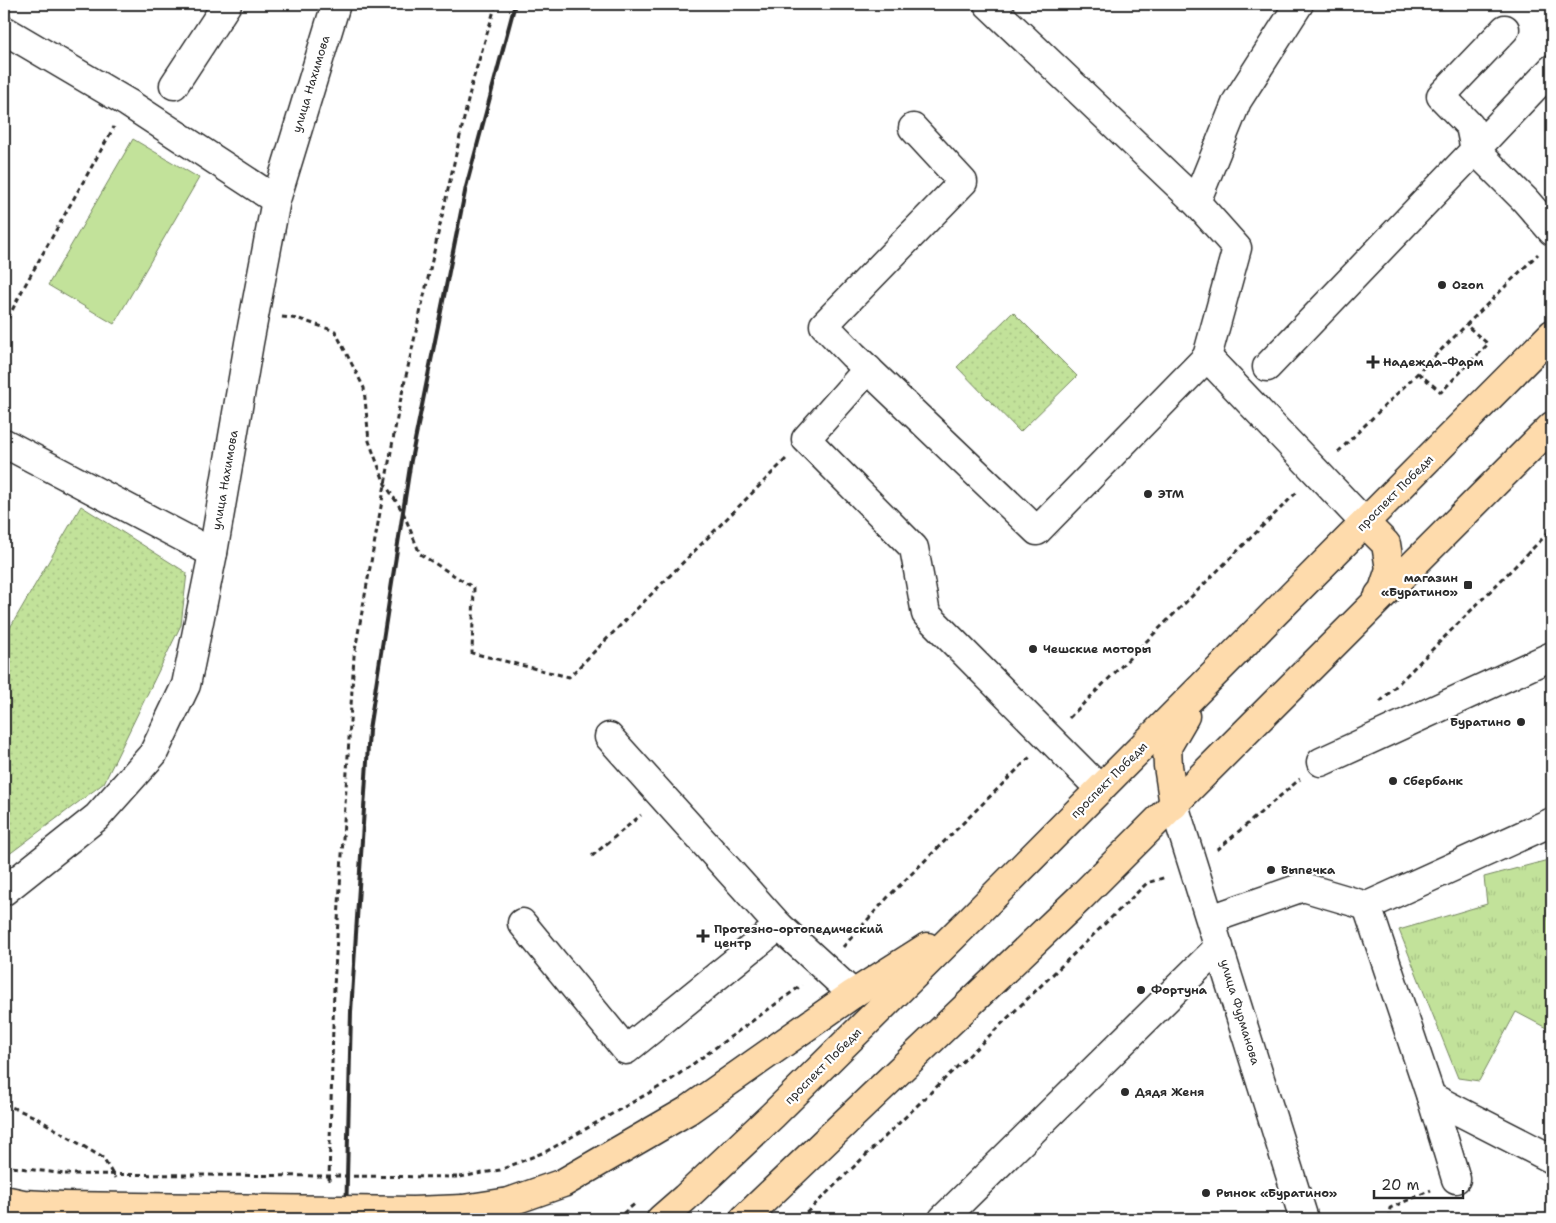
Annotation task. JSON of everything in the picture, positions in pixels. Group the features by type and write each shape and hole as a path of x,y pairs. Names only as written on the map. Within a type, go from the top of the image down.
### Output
{"main road":[{"name":"проспект Победы","path":"661,1219 773,1115 970,920 1552,334"},
{"path":"744,1219 1080,898 1552,426"},
{"path":"1346,632 1383,590 1390,569 1386,544 1366,522"},
{"path":"1174,805 1167,747 1201,688"},
{"path":"4,1200 23,1204 63,1206 413,1211 463,1209 509,1202 563,1183 687,1111 853,994 970,920"}],"street":[{"path":"174,85 227,4"},
{"name":"улица Нахимова","path":"4,891 97,818 154,754 186,685 276,200 336,4"},
{"path":"913,128 962,182 824,325 1037,530 1207,357 1237,248 1196,202 988,4"},
{"path":"1196,202 1237,101 1299,4"},
{"path":"1505,29 1441,96 1470,126 1475,150 1525,200 1546,242"},
{"path":"4,30 128,103 276,200"},
{"path":"1267,367 1552,69"},
{"path":"1207,357 1366,522"},
{"path":"868,369 806,439 914,548 926,614 1100,789"},
{"path":"4,443 212,553"},
{"path":"1320,762 1552,656"},
{"path":"608,737 779,926 853,994"},
{"name":"улица Фурманова","path":"1174,805 1304,1219"},
{"path":"1211,919 1303,887 1366,906 1552,822"},
{"path":"1366,906 1431,1097 1456,1179"},
{"path":"522,923 626,1050 779,926"},
{"path":"942,1219 1219,947"},
{"path":"1431,1097 1552,1158"}],"path":[{"path":"329,1190 334,987 354,656 399,407 472,83 496,4"},
{"path":"4,326 128,103"},
{"path":"4,1166 65,1174 460,1177 500,1170 547,1151 668,1082 825,968 889,896 1466,325 1546,242"},
{"path":"254,314 299,319 335,331 364,388 369,442 385,484 403,512 420,554 474,588 472,653 569,677 806,439"},
{"path":"1418,372 1440,392 1488,344 1466,325"},
{"path":"592,856 662,796"},
{"path":"800,1219 1147,883 1195,869"},
{"path":"4,1104 36,1117 103,1158 117,1181"},
{"path":"1388,1219 1390,1208 1456,1179"}],"green space":[{"path":"133,139 199,178 114,324 48,285"},
{"path":"1013,312 1077,376 1020,432 957,367"},
{"path":"81,506 187,573 181,625 104,783 4,858 4,638"},
{"path":"1552,859 1552,1031 1516,1012 1479,1081 1458,1078 1399,930 1487,904 1484,877"}],"railway":[{"path":"346,1219 351,1012 369,730 411,460 466,187 515,4"}],"place":[{"name":"Ozon","path":"1442,285"},
{"name":"Надежда-Фарм","path":"1373,362"},
{"name":"ЭТМ","path":"1148,494"},
{"name":"магазин «Буратино»","path":"1468,585"},
{"name":"Чешские моторы","path":"1033,649"},
{"name":"Буратино","path":"1521,722"},
{"name":"Сбербанк","path":"1393,781"},
{"name":"Выпечка","path":"1271,870"},
{"name":"Протезно-ортопедический центр","path":"703,936"},
{"name":"Фортуна","path":"1141,990"},
{"name":"Дядя Женя","path":"1125,1092"},
{"name":"Рынок «Буратино»","path":"1206,1193"}]}
